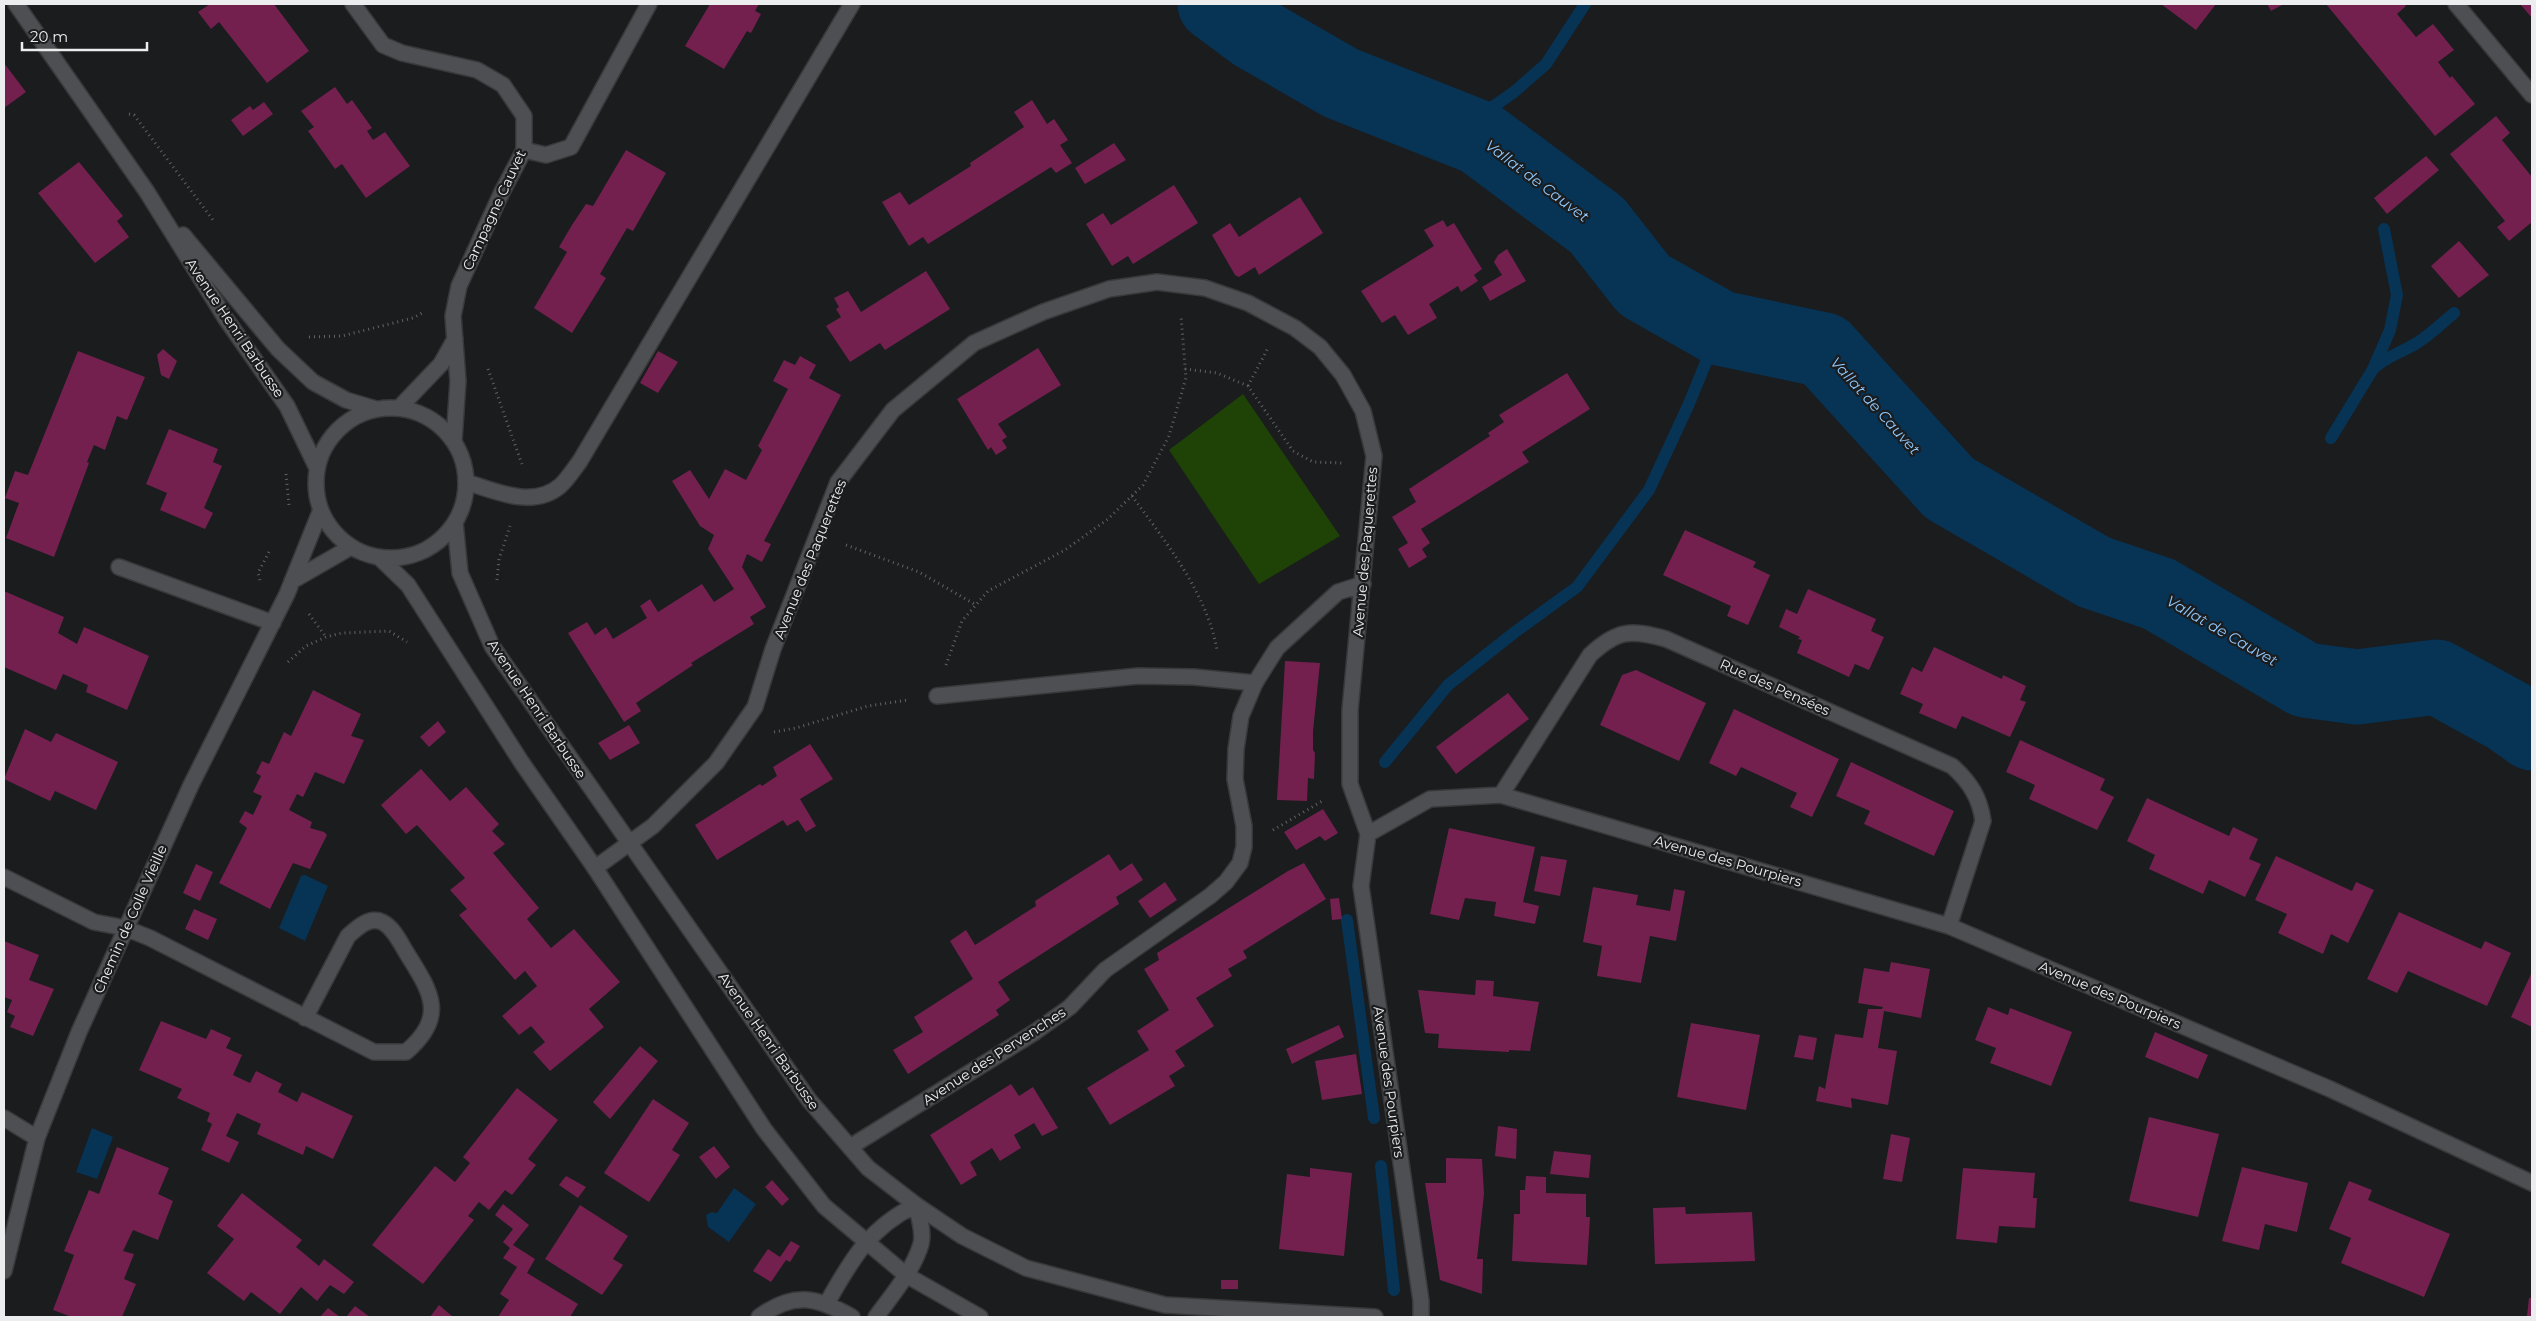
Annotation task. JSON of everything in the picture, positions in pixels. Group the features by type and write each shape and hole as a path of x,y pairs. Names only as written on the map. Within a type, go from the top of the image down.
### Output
{"street":[{"name":"Avenue Henri Barbusse","path":"16,4 147,192 226,319 287,406 317,468"},
{"name":"Campagne Cauvet","path":"353,4 383,45 402,53 477,70 503,85 524,116 524,150 501,194 459,286 453,316 458,381 454,440"},
{"path":"524,150 546,155 571,147 648,4"},
{"path":"466,482 518,498 544,495 560,486 580,461 852,4"},
{"path":"2458,4 2532,95"},
{"name":"Avenue Henri Barbusse","path":"147,192 278,349 313,382 346,400 376,409"},
{"name":"Avenue des Paquerettes","path":"595,868 652,826 716,763 755,707 773,649 838,482 893,410 974,343 1043,312 1109,289 1157,282 1205,288 1248,303 1283,322 1320,347 1343,375 1363,411 1374,456 1374,464 1350,710 1350,784 1368,834"},
{"name":"Campagne Cauvet","path":"399,408 442,364 455,338"},
{"name":"Avenue Henri Barbusse","path":"399,408 428,415 442,426 454,440 466,482 463,503 455,522 436,544 410,557 380,558 351,547 334,533 320,512 315,490 317,468 324,447 338,429 355,417 376,409 399,408"},
{"name":"Chemin de Colle Vieille","path":"4,1271 37,1138 79,1032 191,785 273,623 320,512"},
{"name":"Avenue Henri Barbusse","path":"455,522 460,573 492,646 809,1100 868,1168 916,1205 962,1236 1026,1268 1165,1305 1366,1317"},
{"path":"292,581 351,547"},
{"name":"Avenue Henri Barbusse","path":"380,558 408,585 522,763 595,868 764,1129 824,1206 906,1275 980,1317"},
{"path":"120,566 273,623"},
{"name":"Avenue des Pervenches","path":"850,1147 1036,1032 1070,1007 1105,970 1210,896 1226,882 1240,863 1244,847 1244,826 1235,779 1236,749 1241,716 1255,683 1277,648 1338,592 1363,584"},
{"name":"Rue des Pensées","path":"1501,795 1590,655 1608,639 1629,633 1666,639 1952,766 1969,782 1981,807 1983,822 1950,926"},
{"path":"937,696 1138,676 1255,683"},
{"name":"Avenue des Pourpiers","path":"1421,1317 1418,1281 1361,886 1368,834 1430,799 1501,795 1950,926 2321,1086 2532,1183"},
{"path":"4,877 94,922 125,928 150,938 305,1018 374,1052 406,1052 419,1041 431,1021 433,1007 431,995 425,983 393,932 382,922 370,921 359,926 348,936 305,1018"},
{"path":"4,1118 37,1138"},
{"path":"827,1303 866,1241 880,1226 897,1214 916,1205 921,1225 921,1243 906,1275 876,1317"},
{"path":"759,1317 786,1302 807,1299 827,1303 852,1317"}],"path":[{"path":"744,723 769,733 796,728 868,706 937,696 962,621 988,591 1065,550 1108,519 1143,485 1169,436 1186,378 1179,285"},
{"path":"302,335 308,337 342,336 413,318 428,307"},
{"path":"1248,386 1283,322"},
{"path":"488,367 524,472"},
{"path":"1185,369 1217,373 1248,386 1293,451 1313,462 1374,464"},
{"path":"286,470 288,510"},
{"path":"1132,496 1176,554 1201,605 1216,642 1223,680"},
{"path":"499,587 499,559 511,521"},
{"path":"817,535 919,572 976,605"},
{"path":"258,573 274,541"},
{"path":"308,611 326,637"},
{"path":"286,664 306,646 326,637 342,633 389,631 410,645"},
{"path":"1244,847 1350,784"}],"green space":[{"path":"1243,394 1340,536 1259,584 1169,450"}],"water":[{"path":"305,875 328,886 305,941 279,928 301,876"},
{"path":"92,1128 113,1137 97,1179 76,1172"},
{"path":"734,1188 756,1204 729,1242 708,1227 706,1215 712,1212 717,1213"}],"building":[{"path":"210,4 274,4 309,51 267,83 219,22 211,29 198,12"},
{"path":"710,4 759,4 755,11 761,14 751,33 747,31 724,69 685,46"},
{"path":"2161,4 2216,4 2196,30"},
{"path":"2267,4 2284,4 2271,11"},
{"path":"2326,4 2404,4 2406,6 2397,14 2416,37 2433,24 2454,50 2438,62 2450,78 2452,76 2475,104 2435,136"},
{"path":"2520,4 2532,4 2532,18"},
{"path":"4,63 26,92 4,108"},
{"path":"335,87 347,104 352,100 372,128 367,131 373,140 385,132 410,166 366,198 342,164 335,169 308,131 314,127 301,111"},
{"path":"1032,100 1047,124 1054,119 1068,140 1060,145 1072,163 1056,173 1051,167 928,244 923,237 909,246 882,202 900,192 909,205 971,166 970,163 1024,127 1014,112"},
{"path":"264,102 273,114 243,136 231,120 250,106 253,110"},
{"path":"2496,116 2510,133 2502,140 2532,177 2532,222 2509,241 2497,227 2505,221 2450,154"},
{"path":"1114,143 1126,160 1085,184 1075,168"},
{"path":"626,150 666,173 633,231 627,228 600,274 606,278 572,333 534,308 567,252 559,247 586,204 593,206"},
{"path":"2426,156 2439,170 2387,214 2374,198"},
{"path":"79,162 123,216 117,221 129,237 95,263 38,193"},
{"path":"1174,185 1198,223 1133,264 1128,256 1112,266 1086,224 1103,213 1111,225"},
{"path":"1300,197 1323,233 1259,275 1255,267 1239,277 1235,275 1212,235 1230,223 1239,237"},
{"path":"1443,220 1447,227 1454,223 1482,269 1474,275 1478,281 1461,292 1458,286 1429,304 1437,318 1408,335 1395,315 1382,323 1361,291 1434,246 1424,230"},
{"path":"2459,241 2489,275 2459,298 2431,266"},
{"path":"1507,249 1526,281 1490,301 1482,287 1502,275 1494,262 1498,255"},
{"path":"926,271 950,309 885,350 880,343 850,362 826,326 841,317 836,309 839,307 834,298 848,291 861,312"},
{"path":"1038,348 1061,385 998,424 1007,437 1002,440 1007,448 996,455 991,447 988,450 957,399"},
{"path":"163,349 177,361 169,379 161,375 157,355"},
{"path":"78,351 145,377 127,420 117,416 105,450 94,445 54,557 6,538 19,503 5,498 15,471 28,475"},
{"path":"658,351 678,362 658,393 640,383"},
{"path":"800,356 816,365 809,378 841,395 764,541 771,544 762,562 747,554 742,567 766,607 750,617 754,624 691,663 693,665 636,703 641,711 624,722 568,633 587,622 595,635 606,627 613,639 647,618 640,606 650,599 658,612 702,584 714,602 734,589 708,549 714,535 700,526 672,481 690,470 709,499 725,469 746,480 762,450 758,446 788,389 773,381 784,360 795,365"},
{"path":"1567,373 1590,409 1522,452 1529,462 1421,529 1430,543 1422,549 1427,557 1409,568 1398,549 1408,543 1392,517 1416,502 1409,489 1490,436 1488,433 1504,422 1499,415"},
{"path":"169,429 218,449 213,462 222,466 204,508 213,513 205,529 160,510 167,493 146,484"},
{"path":"1685,530 1756,562 1753,567 1770,575 1748,625 1727,616 1731,606 1663,575"},
{"path":"1808,589 1876,619 1871,631 1884,637 1869,670 1855,664 1849,677 1797,653 1802,640 1798,639 1800,637 1779,627 1786,609 1797,614"},
{"path":"4,591 64,617 58,633 77,644 84,627 149,656 127,710 86,692 88,685 63,674 56,690 4,667"},
{"path":"1934,647 2002,679 2003,675 2026,686 2020,700 2026,702 2010,737 1962,716 1956,729 1919,713 1923,704 1900,694 1912,667 1922,672"},
{"path":"1285,661 1320,663 1313,731 1313,750 1315,753 1314,779 1308,778 1307,801 1277,800"},
{"path":"1636,670 1706,703 1679,761 1600,725 1622,675"},
{"path":"313,690 361,714 351,736 364,740 344,784 315,772 303,797 297,794 289,810 312,822 310,828 324,832 327,835 310,869 293,863 270,909 219,883 247,828 239,822 245,811 253,815 262,796 253,792 261,776 256,773 262,761 269,764 284,732 291,736"},
{"path":"1508,693 1529,719 1456,774 1436,747"},
{"path":"1734,709 1839,759 1812,817 1790,807 1797,793 1741,767 1736,776 1709,763"},
{"path":"438,721 446,732 429,747 420,737"},
{"path":"629,725 640,743 610,760 598,743"},
{"path":"25,729 51,742 56,733 118,762 96,810 55,791 50,801 4,779"},
{"path":"2020,740 2105,779 2100,790 2114,797 2097,830 2029,799 2035,785 2006,772"},
{"path":"810,744 833,779 800,799 816,826 806,832 798,820 787,826 783,820 717,860 695,825 760,784 762,786 777,776 773,767"},
{"path":"1851,762 1954,811 1934,856 1864,824 1870,811 1836,796"},
{"path":"421,769 450,801 466,787 499,824 492,831 505,844 493,853 539,908 527,919 551,948 574,929 620,982 589,1009 604,1027 550,1071 533,1052 545,1042 531,1026 519,1035 502,1016 537,986 525,971 515,980 459,915 467,909 450,890 465,878 417,825 406,834 381,805"},
{"path":"2147,798 2229,836 2233,827 2258,839 2249,859 2261,864 2245,897 2209,880 2203,894 2149,869 2155,855 2127,841"},
{"path":"1323,809 1338,833 1325,841 1320,836 1296,850 1284,832"},
{"path":"1449,828 1535,847 1523,902 1539,906 1535,924 1494,916 1496,902 1465,898 1459,920 1430,914"},
{"path":"1109,854 1120,871 1132,863 1143,880 1116,897 1119,904 998,982 1010,1000 996,1010 999,1015 908,1074 893,1050 923,1032 914,1017 973,979 950,941 966,930 975,945 1036,906 1035,901"},
{"path":"1541,856 1567,860 1560,896 1534,891"},
{"path":"2276,856 2352,891 2356,882 2374,890 2348,943 2331,934 2323,954 2278,933 2287,914 2255,900"},
{"path":"1304,863 1326,899 1243,951 1247,958 1228,969 1232,976 1196,998 1214,1026 1175,1051 1185,1066 1169,1076 1175,1086 1110,1125 1087,1088 1149,1050 1137,1031 1169,1010 1144,969 1159,960 1157,953 1288,871"},
{"path":"196,864 213,872 200,901 183,893"},
{"path":"1165,882 1177,900 1150,918 1138,901"},
{"path":"1593,887 1638,895 1636,905 1670,911 1674,889 1685,891 1676,941 1650,936 1641,983 1597,976 1602,946 1583,942"},
{"path":"1339,898 1342,919 1332,920 1330,899"},
{"path":"194,909 217,919 208,940 185,929"},
{"path":"2399,912 2481,949 2485,941 2511,953 2487,1006 2408,971 2397,993 2367,979"},
{"path":"4,941 39,955 29,980 54,989 33,1036 10,1027 15,1016 7,1012 12,1000 4,997"},
{"path":"1891,962 1930,969 1921,1018 1884,1011 1878,1048 1897,1051 1888,1105 1851,1098 1852,1108 1816,1101 1819,1086 1825,1089 1835,1034 1863,1038 1868,1009 1882,1009 1883,1007 1858,1003 1864,968 1889,972"},
{"path":"2532,972 2532,1027 2511,1017"},
{"path":"1476,980 1494,981 1493,996 1539,1002 1530,1051 1509,1050 1509,1052 1438,1048 1439,1034 1425,1033 1418,990 1475,995"},
{"path":"1988,1007 2008,1015 2010,1008 2072,1032 2051,1086 1990,1063 1996,1048 1975,1040"},
{"path":"161,1021 206,1039 211,1029 231,1038 226,1048 242,1055 233,1075 250,1083 256,1071 282,1084 278,1092 297,1102 302,1092 353,1116 333,1159 306,1146 303,1155 257,1134 261,1124 237,1113 226,1136 239,1142 229,1163 201,1150 212,1124 207,1121 210,1113 177,1098 182,1089 139,1070"},
{"path":"1691,1023 1760,1035 1746,1110 1677,1097"},
{"path":"1339,1025 1344,1037 1292,1064 1286,1049"},
{"path":"2155,1032 2208,1055 2198,1079 2145,1057"},
{"path":"1799,1035 1817,1038 1813,1060 1794,1057"},
{"path":"640,1046 658,1061 610,1119 593,1102"},
{"path":"1356,1054 1362,1094 1322,1100 1315,1061"},
{"path":"1011,1084 1019,1096 1033,1087 1058,1128 1042,1136 1034,1123 1014,1135 1021,1148 1000,1161 992,1148 970,1162 977,1175 961,1185 930,1135"},
{"path":"517,1088 558,1120 528,1159 536,1165 512,1195 505,1190 489,1210 479,1202 468,1216 474,1220 423,1284 372,1245 435,1166 455,1182 470,1163 463,1157"},
{"path":"653,1099 689,1123 672,1150 680,1155 649,1202 604,1173"},
{"path":"2149,1117 2219,1134 2198,1217 2129,1201"},
{"path":"1498,1126 1517,1129 1516,1159 1495,1156"},
{"path":"1891,1134 1910,1138 1902,1182 1883,1179"},
{"path":"714,1146 730,1167 716,1179 699,1157"},
{"path":"117,1147 169,1168 158,1194 173,1201 158,1240 133,1230 123,1251 134,1254 124,1279 136,1284 122,1317 72,1317 53,1310 74,1255 64,1251 89,1190 99,1194"},
{"path":"1554,1151 1591,1155 1589,1178 1550,1174"},
{"path":"1446,1158 1482,1159 1484,1194 1477,1259 1483,1259 1482,1294 1440,1280 1425,1183 1446,1183"},
{"path":"2242,1167 2308,1183 2297,1232 2265,1224 2259,1250 2222,1241"},
{"path":"1310,1168 1352,1173 1344,1256 1279,1249 1287,1174 1310,1177"},
{"path":"1963,1168 2035,1173 2033,1198 2037,1198 2035,1228 1999,1226 1997,1243 1956,1239"},
{"path":"566,1176 586,1187 578,1198 559,1185"},
{"path":"1526,1176 1546,1177 1546,1193 1586,1194 1586,1217 1590,1217 1587,1265 1512,1261 1514,1214 1520,1214 1520,1190 1525,1190"},
{"path":"772,1180 789,1199 782,1206 765,1187"},
{"path":"2349,1181 2372,1190 2368,1200 2450,1234 2424,1297 2341,1263 2351,1238 2329,1229"},
{"path":"242,1193 302,1240 296,1247 319,1266 324,1259 354,1282 344,1294 330,1285 317,1301 301,1287 280,1314 251,1292 244,1301 207,1273 234,1239 217,1226"},
{"path":"503,1204 529,1225 513,1245 535,1259 527,1273 578,1304 570,1317 498,1317 509,1300 500,1294 517,1267 503,1258 510,1248 503,1242 513,1229 495,1215"},
{"path":"580,1205 628,1236 613,1259 623,1265 602,1295 545,1259"},
{"path":"1685,1207 1686,1214 1752,1212 1755,1261 1655,1264 1653,1208"},
{"path":"791,1241 800,1246 790,1262 786,1260 771,1282 753,1271 768,1249 780,1257"},
{"path":"1221,1280 1238,1280 1238,1289 1221,1289"},
{"path":"2529,1298 2532,1298 2532,1317 2527,1316"},
{"path":"439,1305 453,1317 430,1317"},
{"path":"355,1306 370,1317 346,1317"},
{"path":"328,1308 340,1317 320,1317"}],"waterway":[{"name":"Vallat de Cauvet","path":"1215,4 1254,33 1341,83 1480,138 1597,225 1644,285 1720,328 1824,350 1949,488 2094,572 2159,594 2305,680 2357,687 2437,677 2508,716 2532,733"},
{"path":"1460,130 1514,92 1546,64 1585,4"},
{"path":"2374,367 2390,330 2397,295 2384,229"},
{"path":"2331,438 2373,369 2388,358 2422,340 2454,313"},
{"path":"1385,762 1448,685 1515,632 1577,587 1649,490 1688,406 1720,328"},
{"path":"1347,920 1374,1118"},
{"path":"1381,1166 1394,1290"}]}
